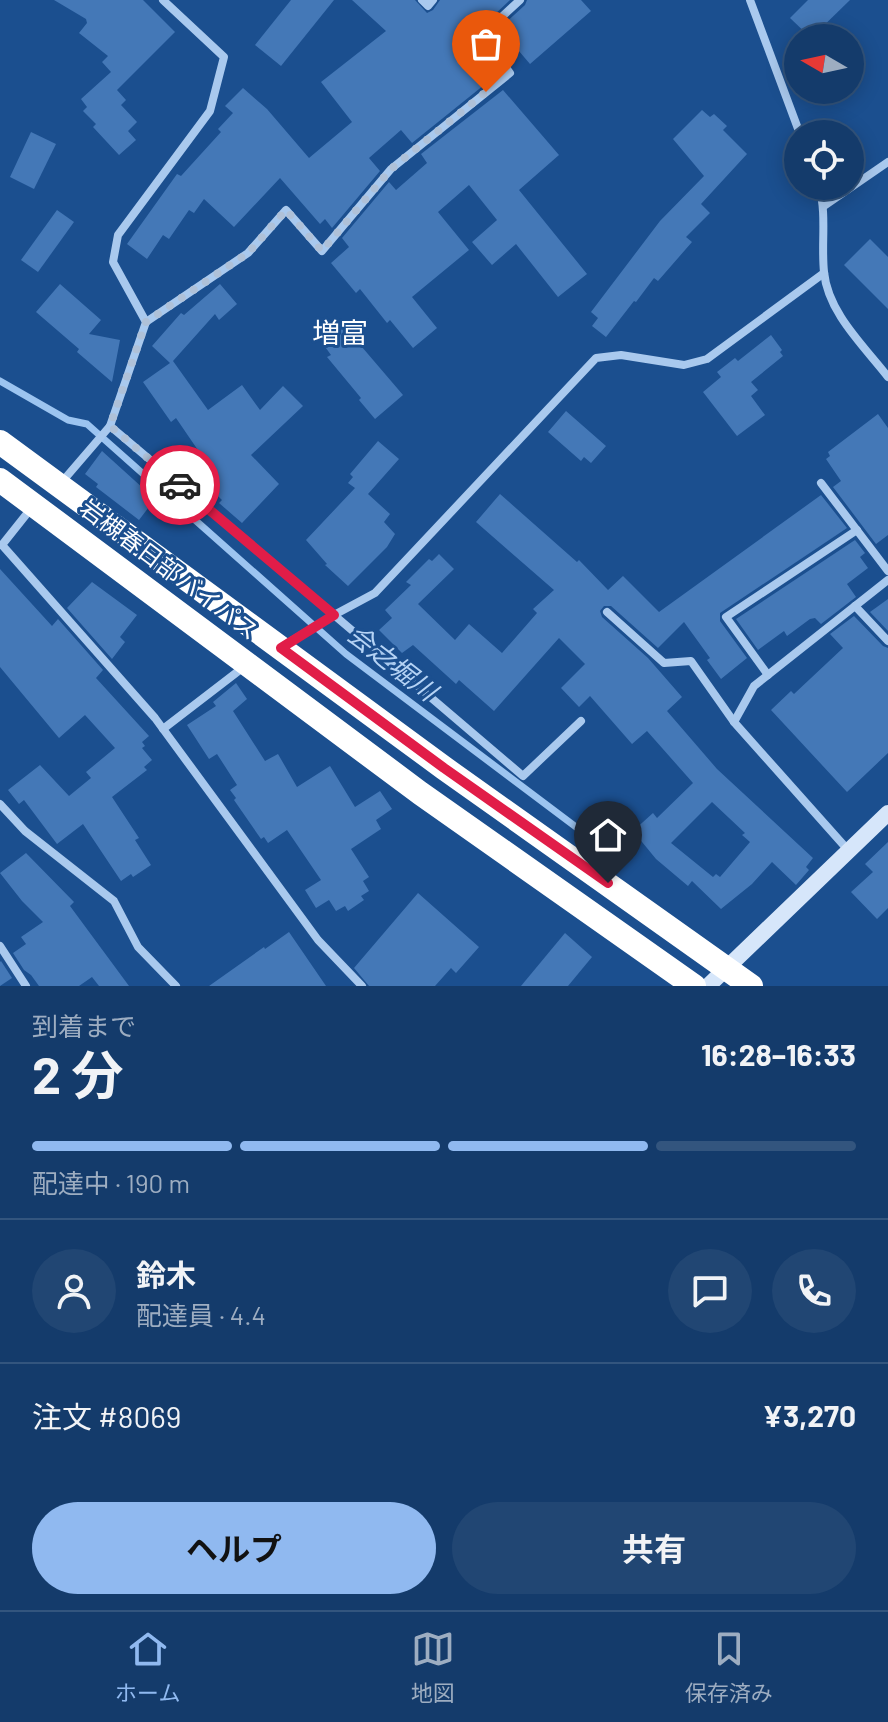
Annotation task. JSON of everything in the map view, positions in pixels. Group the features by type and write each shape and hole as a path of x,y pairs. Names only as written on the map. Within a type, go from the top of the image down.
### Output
{"highway":[{"name":"岩槻春日部バイパス","path":"0,442 444,768 751,986"},
{"name":"岩槻春日部バイパス","path":"0,480 420,793 694,986"}],"street":[{"path":"146,322 113,262 118,235 210,111 224,57 163,0"},
{"path":"422,0 428,6 433,0"},
{"path":"59,486 109,426 146,322 248,253 286,210 322,251 391,169 510,73 482,35 520,0"},
{"path":"750,0 795,120"},
{"path":"824,206 888,162"},
{"path":"822,200 824,273 829,295 837,311 888,377"},
{"path":"281,648 375,593 596,358 621,355 684,365 707,359 824,273"},
{"path":"109,426 523,776 581,721"},
{"path":"821,483 888,571"},
{"path":"34,505 1,544 163,729 318,940 362,986"},
{"path":"768,675 726,617 857,530"},
{"path":"734,722 754,686 888,580"},
{"path":"855,606 888,641"},
{"path":"607,612 664,663 691,661 734,722 848,850"},
{"path":"163,729 247,664"},
{"path":"0,804 25,831 114,901 138,947 176,986"},
{"path":"708,986 888,813"},
{"path":"0,946 26,986"}],"building":[{"path":"54,0 143,0 175,32 117,90 126,100 121,105 137,122 128,131 136,140 119,155 93,127 96,124 83,111 87,107 81,99 111,72 102,62 108,56 79,33 87,23 86,19"},
{"path":"291,0 334,0 281,66 255,45"},
{"path":"352,0 415,0 427,13 440,0 510,0 475,33 488,55 477,65 489,81 412,143 401,130 369,158 380,171 332,228 325,219 320,224 280,178 234,227 204,199 194,213 189,210 169,239 163,235 147,259 127,244 177,174 181,176 221,132 218,129 233,113 225,106 243,88 267,109 309,158 352,122 321,82 386,31"},
{"path":"527,0 581,0 591,11 530,64 507,37 498,45 491,36"},
{"path":"808,0 850,0 825,24 796,24 790,18"},
{"path":"503,90 559,155 519,190 587,274 558,297 516,244 492,265 472,242 497,220 469,185 438,212 469,250 412,297 437,328 413,348 390,320 387,323 360,289 356,293 331,263 349,247 342,238 389,182 396,190 427,163 421,154"},
{"path":"702,110 710,117 714,114 727,126 723,130 747,154 701,204 710,213 686,237 692,242 658,281 654,278 606,337 592,326 598,318 591,312 660,221 704,176 673,139"},
{"path":"31,132 56,144 34,189 10,177"},
{"path":"57,210 74,222 38,272 21,260"},
{"path":"870,239 888,257 888,309 844,265"},
{"path":"60,284 101,320 89,334 120,340 112,382 36,312"},
{"path":"220,284 237,304 219,320 215,314 173,361 208,410 242,385 260,410 283,386 303,406 251,455 279,484 242,523 219,503 222,500 192,471 204,459 176,418 171,422 143,382 170,363 152,346 181,313 184,315"},
{"path":"344,326 403,395 375,419 327,357 331,355 323,344"},
{"path":"771,335 783,356 751,382 758,390 751,396 765,415 737,436 703,392 721,377 717,372 735,358 738,361"},
{"path":"566,411 606,446 591,463 584,457 581,461 548,432"},
{"path":"878,414 888,428 888,535 876,544 833,487 841,481 826,459 830,456 828,452"},
{"path":"378,441 399,459 368,494 390,514 384,522 395,534 387,547 348,586 325,565 306,540 355,488 348,483 353,477 350,474"},
{"path":"102,451 155,499 139,520 96,487 98,484 85,474"},
{"path":"500,494 577,562 579,560 608,590 623,576 659,612 821,495 847,528 720,613 720,621 747,658 721,679 684,622 658,648 611,606 604,606 600,611 602,617 648,658 682,697 667,711 717,769 813,858 806,867 809,870 796,885 772,862 752,884 721,909 692,881 688,886 656,859 633,831 653,813 657,818 693,783 647,731 632,744 590,696 579,707 561,688 585,664 559,638 494,711 459,680 456,684 413,645 402,653 379,630 392,618 385,610 411,585 406,582 429,559 432,561 439,554 454,569 418,604 455,640 469,624 502,653 537,613 533,609 554,590 476,522","holes":["712,802 745,833 742,835 750,842 720,877 716,874 713,877 671,843"]},
{"path":"855,540 865,553 860,557 868,568 847,584 856,597 821,624 815,618 810,619 787,636 784,631 758,650 736,619"},
{"path":"0,569 52,626 58,619 103,670 96,678 149,736 142,742 145,746 142,748 152,760 144,767 147,770 112,797 139,838 135,840 151,865 133,877 131,874 121,881 83,824 57,844 24,800 19,804 8,790 40,765 69,796 91,778 86,772 115,748 85,715 59,738 0,667"},
{"path":"92,582 137,615 120,637 125,642 112,659 67,608"},
{"path":"888,599 888,631 870,612"},
{"path":"854,616 888,648 888,753 847,792 771,710 791,691 794,694 843,648 830,634"},
{"path":"236,683 247,699 233,711 265,761 278,754 297,787 330,766 355,807 380,791 392,809 376,820 381,829 351,849 369,877 363,881 369,891 361,896 364,900 348,911 345,906 336,911 329,900 316,908 305,890 321,880 287,830 268,843 264,837 261,839 234,800 236,798 230,790 237,785 217,754 209,759 187,725 216,706 213,702"},
{"path":"888,842 888,908 877,919 851,892 873,872 865,864"},
{"path":"26,853 74,902 70,906 129,986 99,986 92,977 79,986 39,986 24,970 13,953 26,944 21,937 43,922 0,873"},
{"path":"418,893 479,947 456,973 451,968 435,986 369,986 354,968"},
{"path":"289,932 326,986 209,986 264,947"},
{"path":"565,933 592,957 568,986 521,986"},
{"path":"0,962 12,978 0,986"}],"waterway":[{"name":"会之堀川","path":"0,381 68,420 87,424 346,654 576,827"}],"way so far":[{"path":"180,485 110,426 146,322 248,253 286,210 322,251 391,169 486,92"}],"district":[{"name":"増富","path":"340,333"}],"route":[{"path":"180,485 334,615 281,648 608,883"}]}
